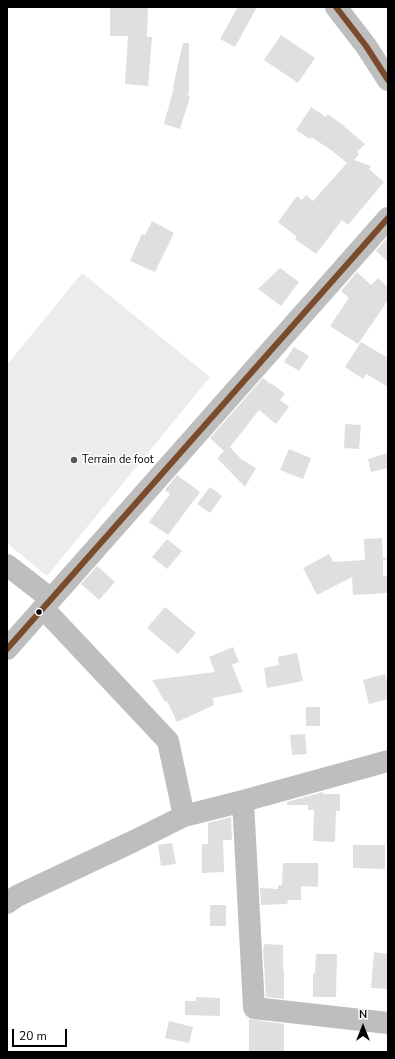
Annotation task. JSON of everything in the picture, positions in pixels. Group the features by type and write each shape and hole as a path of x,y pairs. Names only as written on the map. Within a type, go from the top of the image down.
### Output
{"street":[{"path":"336,7 366,46 388,80"},
{"path":"7,649 388,218"},
{"path":"7,565 47,604 168,741 184,816"},
{"path":"7,903 17,896 184,816 388,761"},
{"path":"243,801 254,1008 388,1023"}],"shaded area":[{"name":"Terrain de foot","path":"82,273 210,377 47,576 7,543 7,365"}],"building":[{"path":"110,7 148,7 147,37 152,37 148,86 125,84 128,36 110,36"},
{"path":"238,7 257,7 235,47 220,39"},
{"path":"281,35 315,58 298,83 264,60"},
{"path":"183,43 189,43 188,96 190,97 180,129 164,124 174,87"},
{"path":"311,107 326,117 328,114 365,144 357,152 359,154 354,160 371,166 369,169 384,182 348,225 342,220 316,254 295,239 297,237 278,222 297,196 302,200 306,195 313,201 347,163 311,137 310,139 296,130"},
{"path":"152,221 174,233 155,272 130,261 142,234 145,235"},
{"path":"388,237 388,262 376,251"},
{"path":"280,268 299,282 281,306 258,289"},
{"path":"357,272 371,285 378,278 388,287 388,300 358,344 330,326 349,298 341,291"},
{"path":"361,342 388,358 388,387 366,374 363,379 345,367"},
{"path":"294,347 309,356 299,371 284,362"},
{"path":"263,378 285,394 280,400 289,407 276,424 259,410 230,447 241,459 256,468 245,487 217,458 224,451 210,438"},
{"path":"345,424 361,425 359,449 344,448"},
{"path":"289,449 311,458 303,479 280,470"},
{"path":"388,453 388,468 371,472 368,459"},
{"path":"177,475 200,492 168,535 149,522 170,494 165,490"},
{"path":"210,487 222,496 210,513 197,504"},
{"path":"382,538 383,558 388,558 383,561 383,576 388,576 388,593 353,595 352,577 317,595 303,568 329,554 333,562 365,560 364,539"},
{"path":"167,539 182,551 167,569 152,557"},
{"path":"97,566 115,582 99,600 81,584"},
{"path":"165,607 196,633 178,654 147,628"},
{"path":"233,647 239,662 232,665 243,692 213,698 214,705 177,722 167,701 165,702 152,680 215,672 209,657"},
{"path":"297,653 303,681 267,688 264,668 279,665 278,657"},
{"path":"385,674 388,685 388,699 369,704 363,680"},
{"path":"306,707 320,707 320,726 306,726"},
{"path":"305,734 307,754 292,755 290,735"},
{"path":"323,792 323,794 340,794 340,811 336,811 335,842 313,841 314,810 308,810 308,805 287,805 287,802"},
{"path":"231,817 232,840 223,840 224,872 202,873 202,844 208,844 208,823"},
{"path":"172,843 176,864 161,866 158,845"},
{"path":"353,845 385,845 385,869 353,868"},
{"path":"283,863 318,863 318,887 301,886 301,900 288,900 287,904 261,905 260,888 278,889 278,885 282,885"},
{"path":"210,905 226,905 226,926 210,926"},
{"path":"264,944 283,945 284,999 266,997"},
{"path":"374,952 388,954 388,989 371,988"},
{"path":"316,954 337,954 336,997 313,997 313,974 315,974"},
{"path":"196,997 220,998 220,1016 185,1015 185,1001 196,1001"},
{"path":"249,1019 284,1024 284,1052 249,1052"},
{"path":"169,1021 193,1027 189,1043 165,1038"}],"transit line":[{"path":"336,7 366,46 388,80"},
{"path":"7,649 388,218"}],"place":[{"name":"Terrain de foot","path":"74,460"}]}
